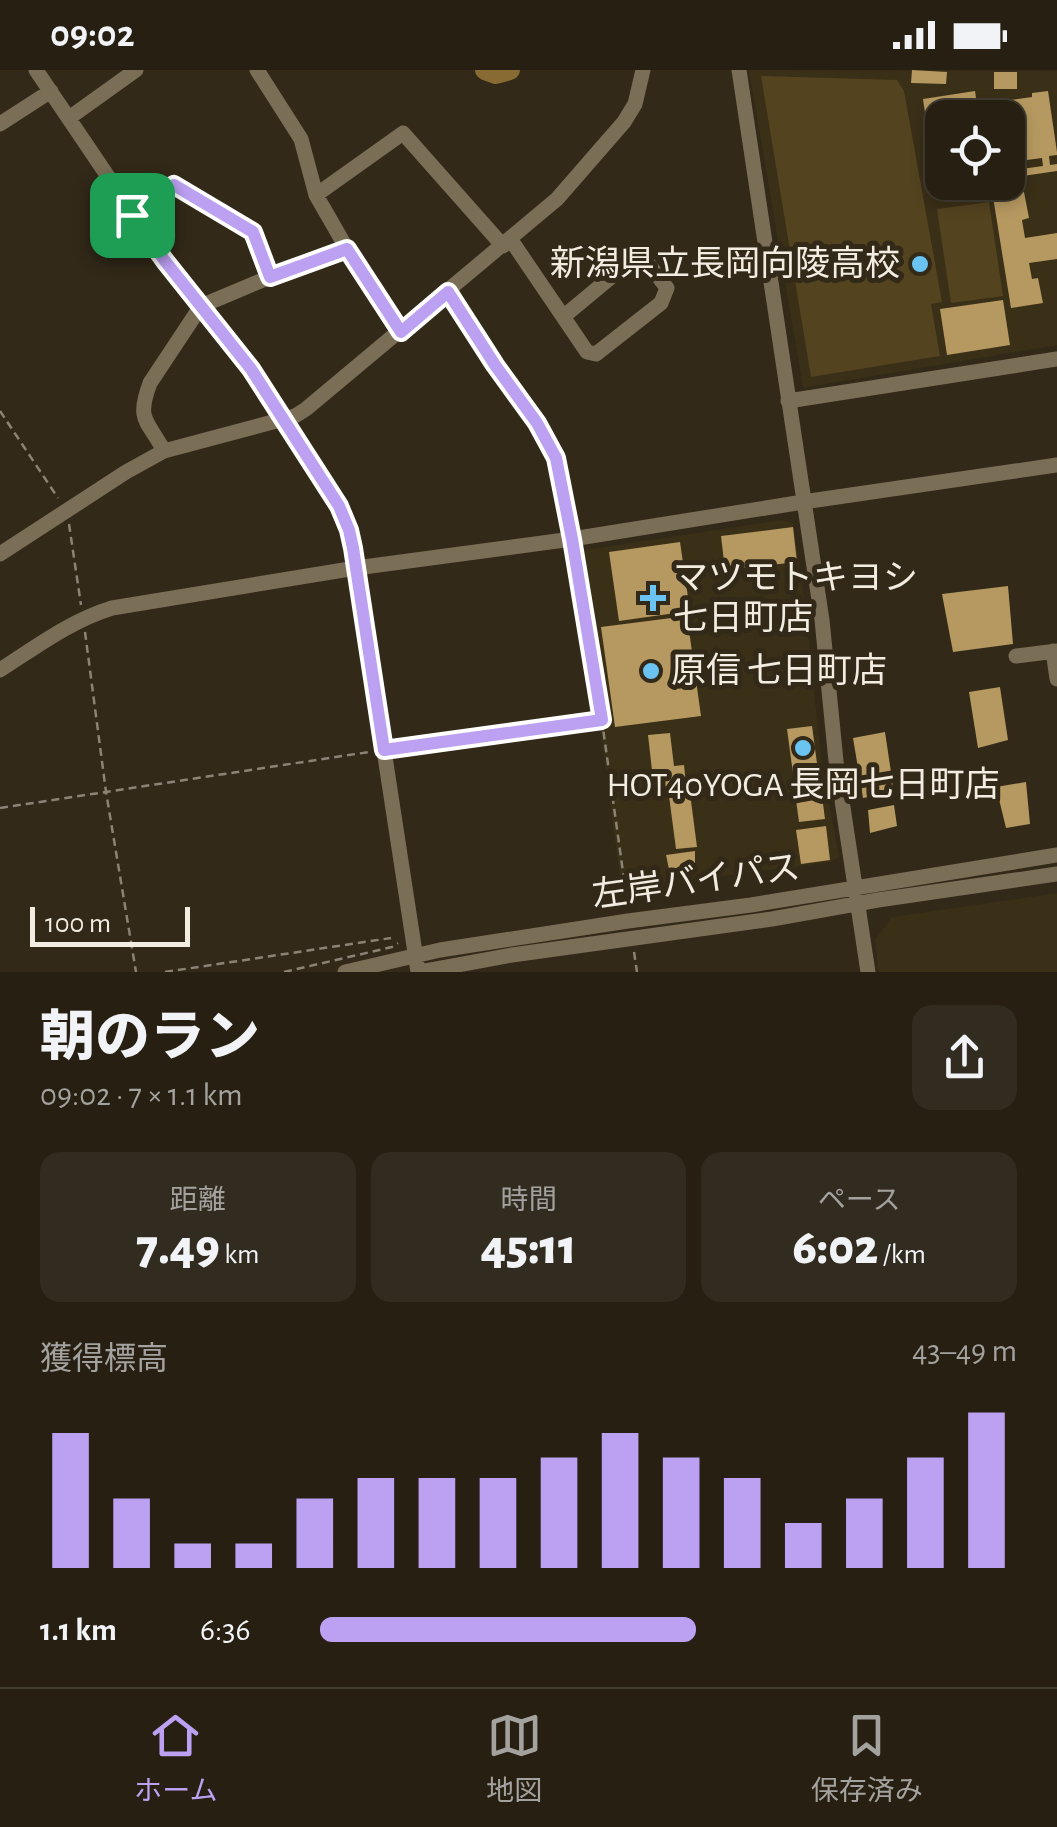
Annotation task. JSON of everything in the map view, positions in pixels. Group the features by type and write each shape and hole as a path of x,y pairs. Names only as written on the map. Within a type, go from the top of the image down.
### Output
{"street":[{"path":"36,70 132,215 251,369 345,517 417,967"},
{"path":"68,118 136,70"},
{"path":"257,70 301,139 316,195 401,332"},
{"path":"0,554 164,451 306,410 557,199 618,130 635,104 642,70"},
{"path":"739,70 822,620 836,762 868,972"},
{"path":"0,124 51,91"},
{"path":"316,195 403,132 507,243 586,352 596,354 661,303 666,288 640,253 563,317"},
{"path":"132,215 174,185 253,232 270,277"},
{"path":"164,451 142,416 145,397 150,383 201,306 347,249"},
{"path":"448,292 547,439 560,476 572,539"},
{"path":"788,401 1057,359"},
{"path":"0,670 62,630 112,608 356,568 1057,466"},
{"path":"1016,656 1055,651 1057,679"},
{"name":"左岸バイパス","path":"345,972 512,955 857,896 1057,856"},
{"name":"左岸バイパス","path":"857,896 878,900 1057,874"}],"path":[{"path":"0,412 66,510 136,972"},
{"path":"572,539 628,908"},
{"path":"0,808 602,720"},
{"path":"165,972 390,938"},
{"path":"284,972 398,943"},
{"path":"634,952 638,972"}],"shaded area":[{"name":"新潟県立長岡向陵高校","path":"749,70 1057,71 1057,345 803,388"},
{"path":"761,76 897,80 904,91 942,302 931,304 940,356 811,377"},
{"path":"989,202 1003,296 951,303 937,209"},
{"path":"782,520 793,523 821,757 839,857 830,862 628,892 621,886 577,551"},
{"path":"1057,893 1057,972 879,972 875,940 892,917"}],"building":[{"path":"912,70 947,72 946,84 911,83"},
{"path":"994,72 1017,72 1017,89 994,89"},
{"path":"975,91 976,100 925,100 925,113 923,99"},
{"path":"1048,91 1057,152 1049,156 1050,165 1057,164 1057,171 1025,176 1025,169 1043,166 1042,158 1025,160 1025,100 1010,100 1032,97 1032,93"},
{"path":"1025,197 1029,218 1022,220 1025,238 1057,233 1057,259 1029,263 1032,279 1038,278 1043,303 1011,308 993,200"},
{"path":"1003,300 1010,345 947,355 940,309"},
{"path":"793,527 797,562 725,570 721,536"},
{"path":"680,542 690,611 619,621 609,552"},
{"path":"1008,586 1013,644 953,652 942,594"},
{"name":"原信 七日町店","path":"687,616 701,716 615,727 601,627"},
{"path":"1000,687 1008,740 978,748 969,692"},
{"path":"812,726 821,793 796,796 787,729"},
{"path":"885,732 894,792 863,798 853,738"},
{"path":"670,733 674,766 684,765 686,784 654,788 648,735"},
{"path":"1026,782 1030,824 1006,828 996,787"},
{"path":"690,793 697,847 676,849 669,796"},
{"path":"822,796 825,819 799,822 796,800"},
{"path":"894,805 897,826 870,833 868,810"},
{"path":"826,826 830,860 801,864 796,830"},
{"path":"695,851 695,871 670,874 666,855"}],"waterway":[{"path":"485,70 496,74 510,70"}],"place":[{"name":"新潟県立長岡向陵高校","path":"920,264"},
{"name":"マツモトキヨシ 七日町店","path":"653,598"},
{"name":"原信 七日町店","path":"651,671"},
{"name":"HOT40YOGA 長岡七日町店","path":"803,748"}],"route":[{"path":"174,185 253,232 270,277 347,249 401,332 448,292 537,423 556,458 602,720 384,750 345,517 251,369 132,215 174,185"}]}
